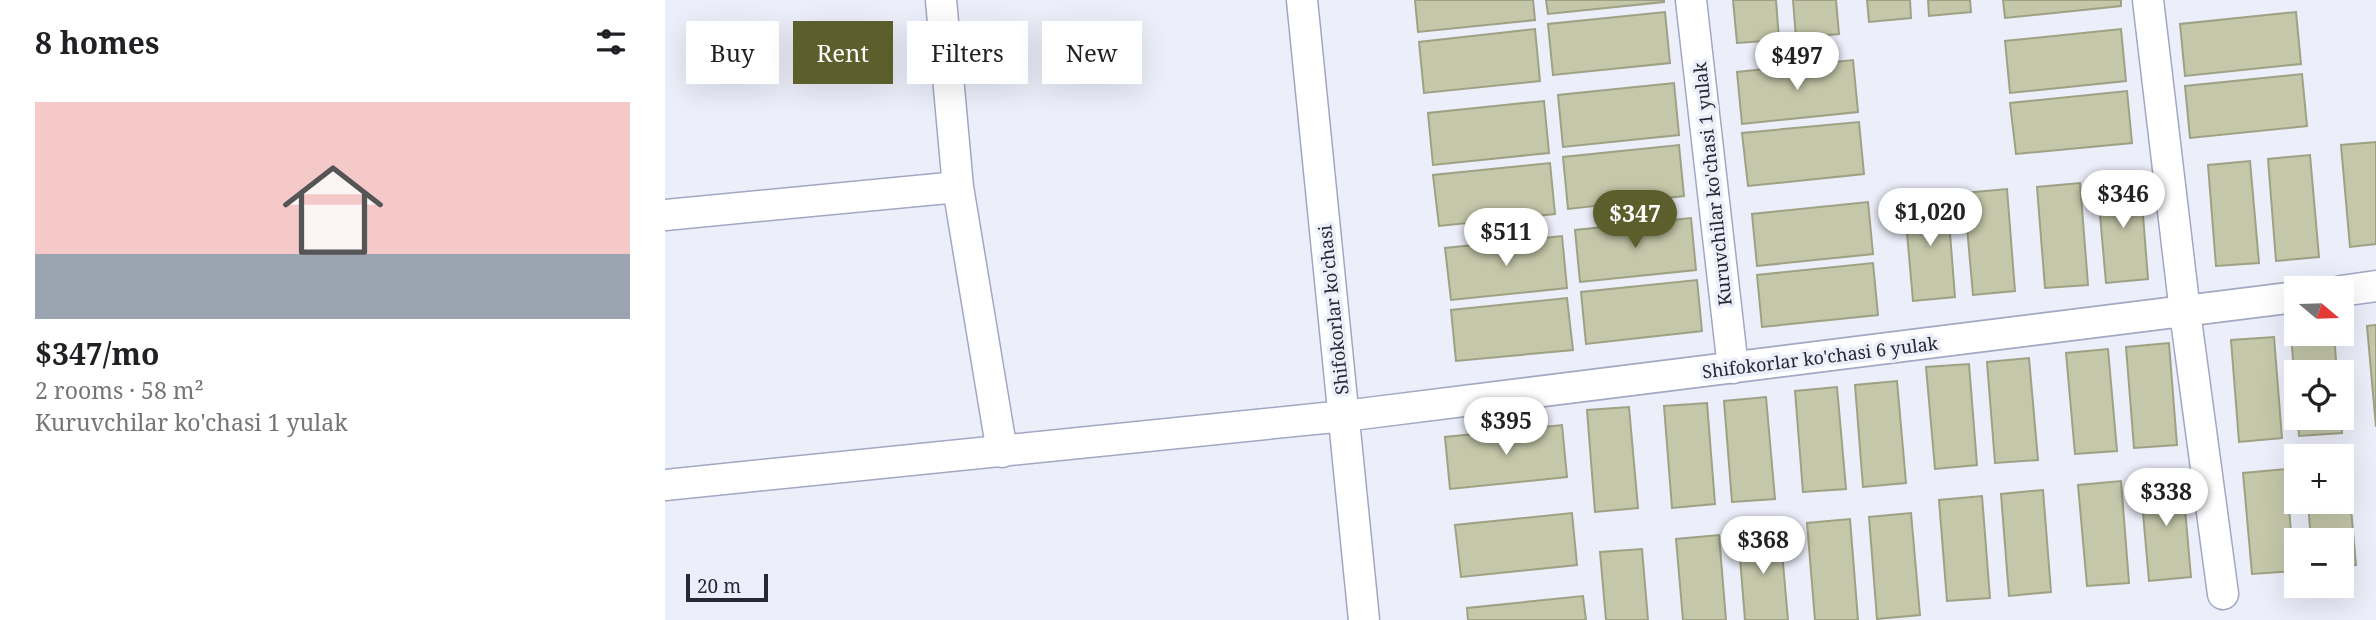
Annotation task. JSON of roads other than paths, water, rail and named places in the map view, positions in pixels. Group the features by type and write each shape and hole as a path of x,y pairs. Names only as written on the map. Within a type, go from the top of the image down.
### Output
{"street":[{"path":"941,0 958,187 1002,452"},
{"name":"Shifokorlar ko'chasi","path":"1301,0 1364,620"},
{"name":"Kuruvchilar ko'chasi 1 yulak","path":"1691,0 1733,368"},
{"path":"2148,0 2185,312 2223,594"},
{"path":"665,215 958,187"},
{"path":"2354,289 2376,286"},
{"name":"Shifokorlar ko'chasi 6 yulak","path":"665,485 1344,416 2284,299"}]}
